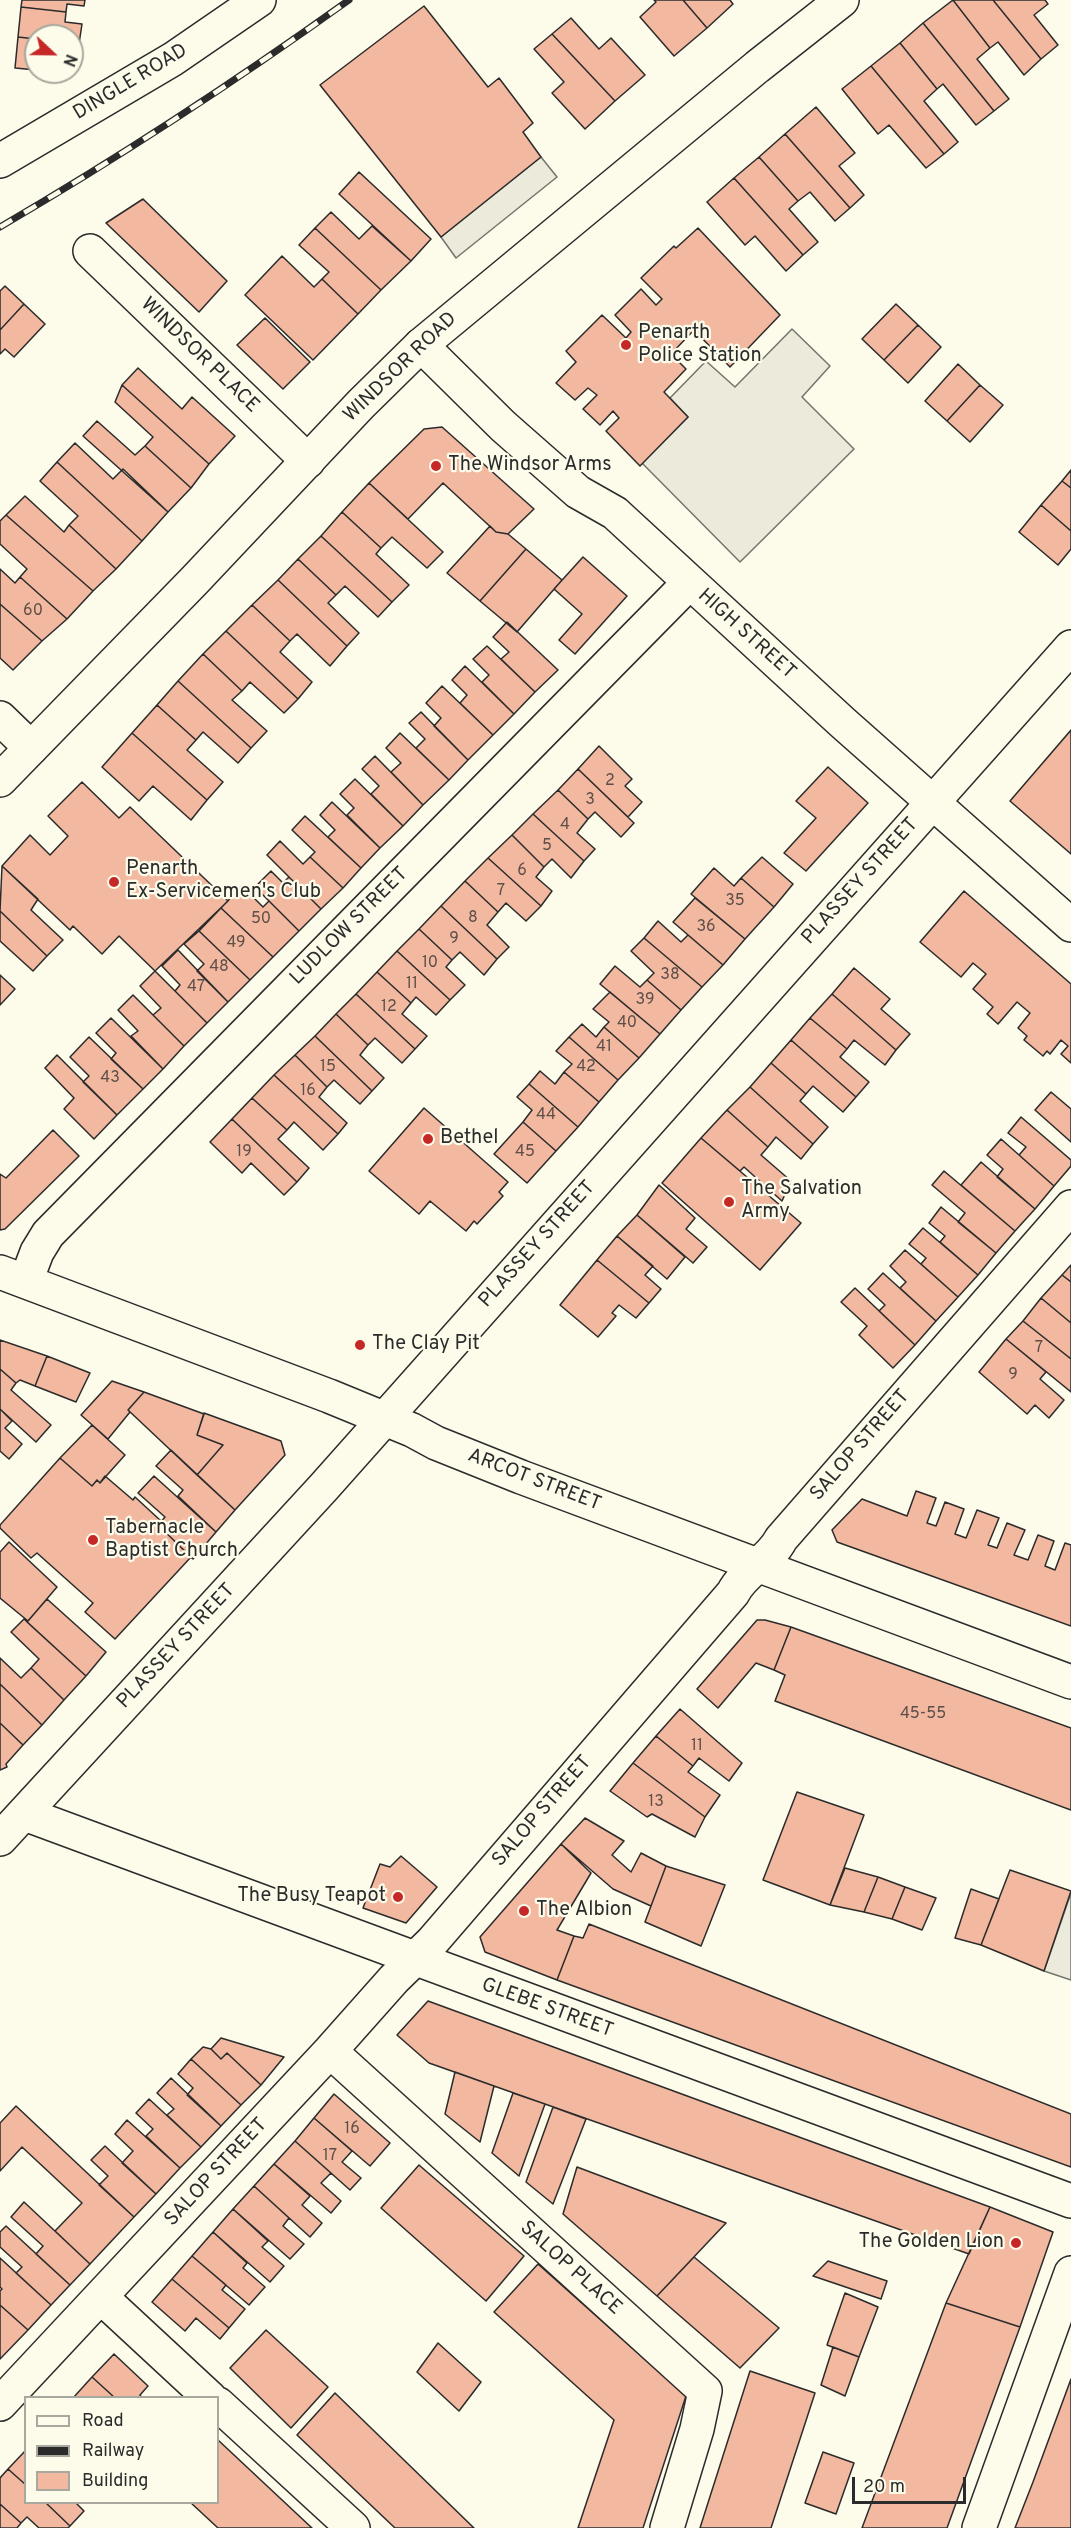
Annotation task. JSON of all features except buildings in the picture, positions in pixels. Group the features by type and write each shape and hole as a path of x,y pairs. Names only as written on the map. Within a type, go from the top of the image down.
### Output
{"street":[{"name":"DINGLE ROAD","path":"0,161 173,59 259,0"},
{"name":"WINDSOR ROAD","path":"0,780 421,345 757,67 842,0"},
{"name":"WINDSOR PLACE","path":"90,250 308,460"},
{"name":"HIGH STREET","path":"421,345 502,426 578,492 615,513 932,803 1071,925"},
{"name":"LUDLOW STREET","path":"8,1276 37,1252 48,1234 689,583"},
{"name":"PLASSEY STREET","path":"7,1831 323,1488 1071,647"},
{"path":"0,718 32,748"},
{"name":"SALOP STREET","path":"0,2404 330,2051 394,1978 414,1960 733,1593 738,1582 777,1548 788,1531 1071,1207"},
{"name":"ARCOT STREET","path":"8,1276 384,1418 436,1443 489,1464 1071,1682"},
{"name":"GLEBE STREET","path":"7,1831 414,1960 1071,2201"},
{"name":"SALOP PLACE","path":"330,2051 705,2391 697,2429 667,2528"},
{"path":"979,2528 1071,2273"},
{"path":"101,2297 209,2396"},
{"path":"219,2405 353,2528"}],"shaded area":[{"path":"541,157 557,177 456,258 441,237"},
{"path":"792,329 830,366 802,397 854,449 740,562 642,463 688,417 670,398 706,361 735,387"},
{"path":"1071,1893 1071,1980 1044,1971"}],"railway":[{"path":"0,227 177,118 349,0"}],"place":[{"name":"Penarth Police Station","path":"626,345"},
{"name":"The Windsor Arms","path":"436,466"},
{"name":"Penarth Ex-Servicemen's Club","path":"114,882"},
{"name":"Bethel","path":"428,1139"},
{"name":"The Salvation Army","path":"729,1202"},
{"name":"The Clay Pit","path":"360,1345"},
{"name":"Tabernacle Baptist Church","path":"93,1540"},
{"name":"The Busy Teapot","path":"398,1897"},
{"name":"The Albion","path":"524,1911"},
{"name":"The Golden Lion","path":"1016,2243"}]}
